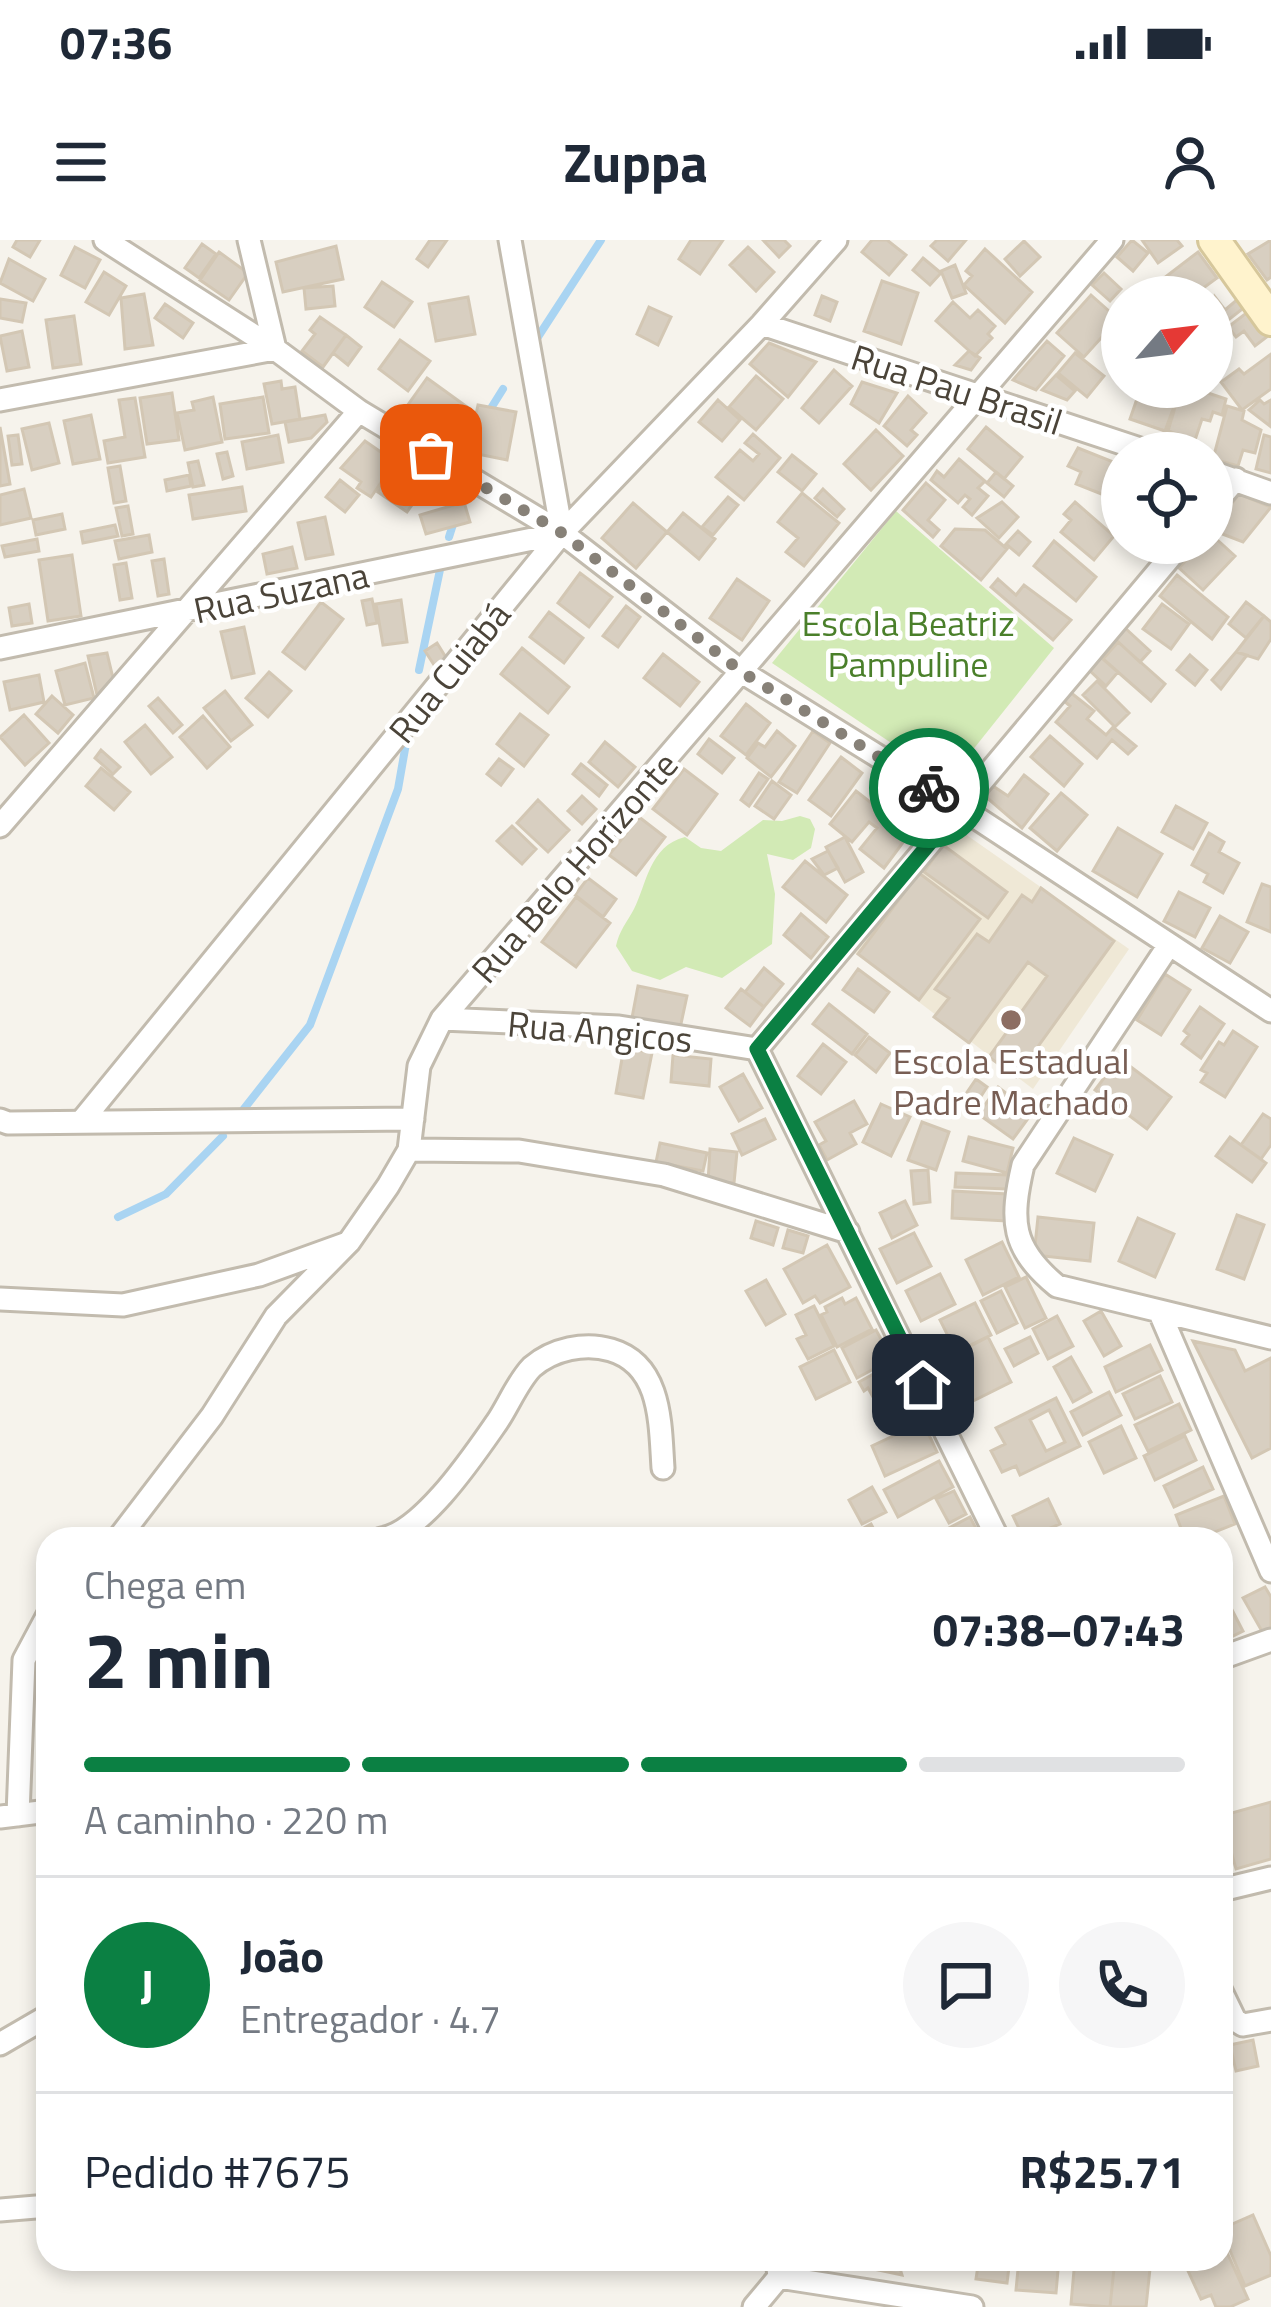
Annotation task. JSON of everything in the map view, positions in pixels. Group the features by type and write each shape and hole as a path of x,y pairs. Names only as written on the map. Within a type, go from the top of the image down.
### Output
{"main road":[{"path":"1214,240 1271,320"}],"street":[{"path":"105,240 359,411 562,533 742,672 1268,1005"},
{"path":"249,240 274,350"},
{"path":"510,240 562,533"},
{"name":"Rua Cuiabá","path":"81,1122 562,533 836,240"},
{"name":"Rua Belo Horizonte","path":"127,1527 212,1416 276,1316 350,1242 409,1150 419,1066 442,1019 1112,240"},
{"name":"Rua Pau Brasil","path":"762,324 1101,437"},
{"path":"0,400 274,350"},
{"path":"0,826 359,411"},
{"path":"1233,481 1271,493"},
{"name":"Rua Suzana","path":"0,648 562,533"},
{"path":"992,1527 757,1049 1164,564"},
{"path":"1169,945 1023,1165 1013,1207 1020,1244 1032,1265 1057,1286 1271,1337"},
{"name":"Rua Angicos","path":"442,1019 619,1027 757,1049"},
{"path":"0,1120 413,1119"},
{"path":"409,1150 519,1151 664,1175 848,1232"},
{"path":"0,1299 123,1305 259,1275 350,1242"},
{"path":"1160,1313 1271,1571"},
{"path":"406,1527 426,1512 532,1368 559,1352 586,1344 615,1351 638,1366 658,1397 663,1468"},
{"path":"9,1816 24,1660 36,1638"},
{"path":"1233,1654 1271,1640"},
{"path":"1233,1887 1271,1878"},
{"path":"1233,2016 1243,2025 1271,2020"},
{"path":"0,2044 36,2023"},
{"path":"0,2210 36,2207"},
{"path":"754,2307 776,2271"},
{"path":"793,2271 972,2307"}],"shaded area":[{"name":"Escola Estadual Padre Machado","path":"958,829 1129,949 1033,1089 852,951 944,834"}],"green space":[{"name":"Escola Beatriz Pampuline","path":"896,511 1054,648 948,781 772,663"},
{"path":"810,819 815,829 811,848 793,860 767,854 775,894 772,944 722,978 686,967 660,980 632,971 617,941 664,849 685,837 701,848 721,851 763,820"}],"building":[{"path":"17,240 40,240 30,257 13,247"},
{"path":"430,240 447,240 428,267 417,259"},
{"path":"691,240 723,240 700,274 679,259"},
{"path":"763,240 784,240 790,246 779,257"},
{"path":"872,240 887,240 906,255 889,275 862,252"},
{"path":"937,240 966,240 948,261 931,246"},
{"path":"1132,240 1148,253 1133,271 1117,257"},
{"path":"1142,240 1177,240 1182,246 1158,263"},
{"path":"1271,240 1271,277 1267,280 1248,254"},
{"path":"1024,241 1040,257 1020,276 1005,259"},
{"path":"202,244 216,254 199,278 185,268"},
{"path":"336,246 343,279 283,292 276,262"},
{"path":"75,247 100,260 85,288 61,275"},
{"path":"748,247 774,272 756,291 730,265"},
{"path":"985,249 1032,292 1005,323 964,285 972,276 966,271"},
{"path":"219,252 248,273 229,300 200,280"},
{"path":"1198,252 1216,276 1167,276"},
{"path":"923,258 941,273 930,285 913,270"},
{"path":"9,259 45,279 33,301 0,283"},
{"path":"955,265 966,293 952,298 941,271"},
{"path":"104,272 126,286 109,315 86,302"},
{"path":"882,281 918,293 901,344 864,331"},
{"path":"382,282 412,302 394,327 365,307"},
{"path":"333,286 335,306 306,309 304,288"},
{"path":"144,294 153,345 125,349 121,298"},
{"path":"1091,295 1101,304 1101,338 1084,357 1057,333"},
{"path":"822,296 837,302 830,321 815,315"},
{"path":"468,297 475,334 436,341 429,304"},
{"path":"1239,298 1246,306 1233,316 1233,303"},
{"path":"0,299 26,303 22,322 0,318"},
{"path":"953,302 970,318 978,310 995,326 988,334 992,338 975,356 936,321"},
{"path":"165,304 193,323 183,338 155,318"},
{"path":"649,307 671,317 658,345 637,334"},
{"path":"1249,311 1268,336 1255,346 1244,331 1236,337 1233,323"},
{"path":"74,316 81,364 53,368 46,320"},
{"path":"320,317 346,335 323,367 302,351"},
{"path":"22,331 29,367 7,371 0,336"},
{"path":"346,335 361,347 348,365 333,353"},
{"path":"400,340 430,361 408,391 379,369"},
{"path":"1047,341 1064,356 1036,390 1013,380"},
{"path":"769,343 816,362 788,397 750,364"},
{"path":"969,351 980,358 971,370 955,365"},
{"path":"1075,353 1101,374 1101,380 1087,397 1058,373"},
{"path":"1271,354 1271,389 1242,410 1233,398 1233,373 1239,369 1244,374"},
{"path":"834,370 852,386 819,423 802,408"},
{"path":"1056,375 1075,391 1067,400 1042,390"},
{"path":"756,376 783,399 756,430 729,407"},
{"path":"427,378 470,409 447,440 405,409"},
{"path":"281,381 282,389 295,387 300,419 272,424 264,384"},
{"path":"862,382 897,393 879,423 851,404"},
{"path":"172,393 179,440 147,444 140,398"},
{"path":"908,396 926,413 911,430 917,435 907,446 884,426"},
{"path":"213,397 222,442 185,450 177,413 194,410 192,402"},
{"path":"263,397 269,433 225,439 220,404"},
{"path":"135,398 145,457 108,463 104,441 125,437 119,400"},
{"path":"718,400 740,420 722,441 699,422"},
{"path":"1260,400 1264,404 1271,400 1270,426 1249,410"},
{"path":"478,405 516,412 507,460 468,452"},
{"path":"1134,408 1173,408 1165,431 1130,419"},
{"path":"1175,408 1224,408 1222,415 1213,412 1210,421 1202,419 1198,432 1168,431"},
{"path":"1226,408 1244,411 1242,420 1261,430 1255,453 1243,450 1238,466 1233,465 1233,432 1220,432"},
{"path":"91,415 100,459 73,464 64,421"},
{"path":"325,415 327,422 311,438 289,442 285,422"},
{"path":"49,423 59,463 32,470 22,429"},
{"path":"0,427 10,484 0,486"},
{"path":"986,427 1022,457 1004,479 968,449"},
{"path":"876,430 903,456 871,490 844,464"},
{"path":"753,434 780,458 744,500 716,477 740,450 753,461 759,454 745,443"},
{"path":"18,435 22,464 12,465 8,436"},
{"path":"278,435 283,462 247,469 242,442"},
{"path":"1264,435 1271,437 1271,473 1256,469"},
{"path":"365,441 395,462 371,497 357,488 361,482 341,468"},
{"path":"1078,448 1101,457 1101,494 1076,484 1081,472 1068,466"},
{"path":"227,452 233,476 223,479 217,454"},
{"path":"792,455 816,474 802,491 778,472"},
{"path":"959,459 985,481 978,488 988,496 972,515 963,507 970,499 965,495 958,503 931,480 937,471 944,477"},
{"path":"198,461 204,485 193,487 188,463"},
{"path":"397,464 426,485 407,512 378,492"},
{"path":"120,466 126,501 114,503 108,468"},
{"path":"996,472 1013,486 1004,497 987,483"},
{"path":"189,475 191,486 167,491 165,480"},
{"path":"340,480 359,495 345,512 326,497"},
{"path":"926,483 945,500 928,520 939,530 933,537 903,510"},
{"path":"242,487 246,511 193,519 189,495"},
{"path":"24,489 31,518 0,525 0,495"},
{"path":"823,489 844,509 837,517 815,498"},
{"path":"802,493 839,523 804,566 786,552 798,538 778,522"},
{"path":"1239,494 1271,507 1243,542 1233,538 1233,502"},
{"path":"728,497 738,505 713,535 702,527"},
{"path":"464,502 470,522 426,534 420,515"},
{"path":"1002,502 1018,517 999,538 977,518"},
{"path":"1075,502 1101,525 1101,552 1094,560 1061,532 1071,520 1064,514"},
{"path":"633,503 667,532 636,568 602,538"},
{"path":"128,506 133,534 122,536 116,508"},
{"path":"683,513 715,539 699,559 667,532"},
{"path":"62,514 65,529 36,535 33,520"},
{"path":"325,517 333,554 306,559 298,523"},
{"path":"115,525 118,536 83,543 81,532"},
{"path":"955,529 985,530 1007,549 981,580 941,546"},
{"path":"1018,531 1030,542 1019,555 1006,544"},
{"path":"149,535 152,552 119,559 115,541"},
{"path":"37,539 39,551 5,557 2,546"},
{"path":"1054,541 1096,577 1076,601 1034,566"},
{"path":"292,547 297,568 267,574 263,554"},
{"path":"72,555 81,616 48,621 39,560"},
{"path":"164,559 169,594 158,596 152,561"},
{"path":"126,563 132,598 120,600 114,565"},
{"path":"1183,564 1227,564 1203,590 1179,568"},
{"path":"580,573 612,597 589,627 558,603"},
{"path":"1177,575 1228,617 1212,639 1160,596"},
{"path":"737,579 769,601 742,640 710,618"},
{"path":"998,579 1016,595 1024,585 1071,620 1053,640 991,587"},
{"path":"372,599 377,623 367,625 362,601"},
{"path":"401,600 407,642 383,645 376,604"},
{"path":"321,602 343,619 305,669 283,652"},
{"path":"1246,602 1264,616 1246,638 1229,624"},
{"path":"29,604 32,623 12,626 9,608"},
{"path":"1162,604 1189,624 1171,649 1143,629"},
{"path":"626,606 640,617 618,647 603,636"},
{"path":"549,612 583,638 564,663 530,637"},
{"path":"1264,616 1271,622 1271,639 1258,659 1236,652"},
{"path":"244,627 254,673 232,678 221,632"},
{"path":"1124,627 1150,651 1140,662 1114,638"},
{"path":"1118,642 1165,684 1151,701 1103,659"},
{"path":"437,643 450,664 438,671 425,651"},
{"path":"522,648 569,687 548,713 501,674"},
{"path":"1236,652 1247,655 1221,689 1212,680"},
{"path":"107,653 113,678 97,695 88,656"},
{"path":"663,654 699,682 680,706 644,678"},
{"path":"1190,655 1207,670 1195,685 1177,670"},
{"path":"1100,656 1118,672 1106,686 1088,669"},
{"path":"85,663 94,698 65,705 56,671"},
{"path":"269,672 291,691 268,717 246,698"},
{"path":"39,675 44,702 10,710 4,682"},
{"path":"1097,681 1129,713 1115,727 1083,695"},
{"path":"225,691 252,725 231,741 204,708"},
{"path":"1070,692 1094,711 1087,719 1106,735 1113,727 1136,746 1128,754 1112,740 1097,758 1056,722 1070,706 1063,700"},
{"path":"52,696 73,715 58,733 36,714"},
{"path":"158,698 182,725 173,733 149,706"},
{"path":"746,704 770,723 746,755 721,736"},
{"path":"520,714 548,735 524,766 497,744"},
{"path":"24,715 49,743 25,765 0,737"},
{"path":"203,716 230,747 207,768 180,737"},
{"path":"145,725 172,757 151,774 125,742"},
{"path":"777,731 795,746 771,777 747,758 758,743 765,747"},
{"path":"813,731 830,743 797,793 779,782"},
{"path":"1050,736 1082,764 1064,786 1031,757"},
{"path":"709,739 734,758 722,773 698,754"},
{"path":"605,742 635,767 618,787 589,762"},
{"path":"101,750 120,767 113,774 95,758"},
{"path":"841,757 862,773 831,816 809,800"},
{"path":"499,759 513,769 501,785 487,774"},
{"path":"581,764 607,785 599,796 573,774"},
{"path":"101,768 130,792 114,810 86,786"},
{"path":"684,769 717,794 687,835 653,809"},
{"path":"759,773 768,779 749,806 741,800"},
{"path":"1024,775 1048,794 1022,828 985,796 993,786 1008,796"},
{"path":"772,781 791,795 774,819 755,806"},
{"path":"856,791 910,833 884,868 860,849 877,828 869,822 852,842 830,824"},
{"path":"1061,793 1087,815 1057,851 1030,828"},
{"path":"582,796 596,809 582,824 568,811"},
{"path":"538,800 569,830 548,852 517,823"},
{"path":"1176,806 1207,823 1193,849 1162,832"},
{"path":"639,817 665,837 636,875 609,855"},
{"path":"512,826 536,849 522,864 497,841"},
{"path":"1118,828 1162,854 1137,897 1093,871"},
{"path":"1209,833 1224,842 1219,852 1239,863 1223,893 1204,882 1208,874 1192,865"},
{"path":"845,837 863,872 845,882 826,847"},
{"path":"943,845 1007,892 988,918 924,872"},
{"path":"828,851 838,868 824,875 812,859"},
{"path":"805,861 847,895 826,922 783,887"},
{"path":"919,873 980,919 919,1000 858,954"},
{"path":"588,878 616,899 603,917 575,895"},
{"path":"1262,884 1271,887 1271,932 1247,922"},
{"path":"1041,888 1114,941 1016,1077 989,1057 1047,976 1028,962 969,1043 934,1017 949,998 935,989 977,934 989,942 1022,895 1032,902"},
{"path":"1179,892 1210,908 1195,937 1164,921"},
{"path":"576,897 610,923 576,967 542,942"},
{"path":"801,914 828,937 811,958 784,935"},
{"path":"1220,916 1248,932 1230,963 1202,948"},
{"path":"764,968 783,984 764,1007 745,992"},
{"path":"858,969 889,992 874,1012 843,990"},
{"path":"1165,974 1190,990 1161,1035 1137,1020"},
{"path":"638,986 687,996 679,1033 631,1023"},
{"path":"741,989 764,1007 750,1026 726,1008"},
{"path":"829,1004 867,1034 852,1054 813,1024"},
{"path":"1200,1007 1224,1024 1201,1058 1182,1044 1189,1035 1184,1031"},
{"path":"1233,1031 1257,1047 1225,1097 1201,1082 1207,1073 1201,1070 1219,1042 1224,1045"},
{"path":"869,1037 890,1053 876,1072 855,1055"},
{"path":"823,1044 846,1062 821,1094 798,1076"},
{"path":"624,1047 652,1053 643,1098 616,1093"},
{"path":"673,1055 711,1059 709,1086 671,1082"},
{"path":"1119,1058 1171,1097 1147,1129 1095,1090"},
{"path":"743,1074 762,1108 739,1121 720,1087"},
{"path":"976,1079 987,1087 973,1109 961,1101"},
{"path":"998,1087 1032,1113 1013,1139 978,1114"},
{"path":"854,1101 867,1124 850,1133 856,1144 827,1160 819,1145 826,1141 815,1122"},
{"path":"881,1104 910,1117 891,1156 863,1142"},
{"path":"1263,1114 1271,1119 1271,1145 1261,1159 1241,1145"},
{"path":"765,1119 775,1139 742,1155 732,1134"},
{"path":"922,1122 949,1132 936,1170 908,1160"},
{"path":"969,1137 1013,1148 1007,1173 963,1161"},
{"path":"1230,1137 1266,1163 1252,1182 1216,1156"},
{"path":"1074,1138 1112,1155 1095,1191 1057,1173"},
{"path":"660,1143 707,1153 703,1171 656,1162"},
{"path":"710,1149 737,1152 734,1183 708,1182"},
{"path":"928,1170 930,1202 914,1204 911,1171"},
{"path":"956,1173 1008,1175 1007,1189 955,1187"},
{"path":"953,1191 1007,1194 1006,1221 952,1218"},
{"path":"905,1201 917,1225 892,1238 880,1213"},
{"path":"1237,1215 1264,1225 1244,1279 1217,1269"},
{"path":"1038,1217 1094,1223 1090,1261 1034,1255"},
{"path":"1138,1218 1174,1234 1155,1277 1119,1261"},
{"path":"756,1221 778,1228 773,1245 751,1238"},
{"path":"788,1230 808,1236 803,1253 783,1248"},
{"path":"914,1233 931,1266 897,1283 880,1249"},
{"path":"1002,1242 1019,1277 983,1295 966,1260"},
{"path":"827,1245 850,1287 820,1303 815,1296 803,1303 784,1269"},
{"path":"940,1274 955,1304 921,1321 906,1291"},
{"path":"1026,1277 1046,1318 1025,1328 1005,1287"},
{"path":"766,1280 785,1314 766,1325 746,1291"},
{"path":"1001,1291 1017,1323 997,1333 981,1301"},
{"path":"842,1298 845,1304 856,1298 872,1329 837,1347 821,1315 827,1312 825,1307"},
{"path":"975,1303 991,1335 956,1352 940,1320"},
{"path":"814,1306 834,1346 808,1359 797,1339 806,1335 796,1315"},
{"path":"1101,1311 1121,1346 1104,1356 1084,1321"},
{"path":"1057,1316 1073,1346 1048,1359 1033,1329"},
{"path":"876,1330 892,1359 857,1378 842,1348"},
{"path":"988,1337 1011,1382 969,1403 953,1372 947,1375 940,1362"},
{"path":"1030,1337 1038,1353 1014,1366 1005,1349"},
{"path":"1193,1341 1235,1350 1245,1371 1271,1358 1271,1448 1252,1458"},
{"path":"1150,1345 1162,1370 1116,1392 1105,1367"},
{"path":"834,1350 850,1382 816,1399 800,1367"},
{"path":"1071,1357 1091,1392 1073,1402 1054,1367"},
{"path":"886,1367 892,1377 901,1372 909,1388 878,1406 859,1382"},
{"path":"1160,1376 1172,1402 1135,1419 1123,1394"},
{"path":"915,1388 927,1412 888,1432 876,1408"},
{"path":"1109,1392 1121,1415 1083,1435 1071,1412"},
{"path":"1056,1398 1080,1446 1020,1475 1016,1466 1002,1472 991,1451 1005,1444 996,1428","holes":["1049,1410 1065,1442 1046,1451 1030,1420"]},
{"path":"1179,1404 1191,1430 1148,1451 1135,1425"},
{"path":"923,1422 937,1452 885,1476 872,1446"},
{"path":"1121,1426 1136,1458 1104,1473 1089,1442"},
{"path":"1185,1436 1196,1460 1155,1480 1144,1456"},
{"path":"939,1461 953,1487 898,1517 884,1490"},
{"path":"1203,1467 1213,1489 1174,1507 1164,1486"},
{"path":"872,1487 886,1512 862,1524 849,1500"},
{"path":"954,1491 966,1514 949,1523 936,1499"},
{"path":"1224,1496 1235,1524 1180,1527 1176,1515"},
{"path":"1048,1499 1060,1524 1018,1527 1013,1516"},
{"path":"970,1517 975,1527 951,1527"},
{"path":"1265,1587 1271,1597 1271,1629 1263,1633 1243,1598"},
{"path":"1233,1612 1243,1631 1233,1636"},
{"path":"1271,1802 1271,1859 1236,1869 1233,1813"},
{"path":"1253,2040 1258,2066 1236,2071 1233,2044"},
{"path":"1253,2215 1271,2256 1271,2275 1245,2286 1233,2258 1233,2224"},
{"path":"1233,2266 1248,2299 1216,2307 1211,2295 1201,2299 1188,2271 1233,2271"},
{"path":"977,2271 1008,2271 1007,2283 976,2279"},
{"path":"1018,2271 1058,2271 1056,2293 1016,2290"},
{"path":"1074,2271 1114,2271 1110,2307 1071,2304"},
{"path":"1114,2271 1150,2271 1146,2307 1110,2307"}],"waterway":[{"path":"534,343 601,240"},
{"path":"488,413 503,389"},
{"path":"449,537 462,496"},
{"path":"419,670 441,565"},
{"path":"243,1110 310,1025 398,789 408,732"},
{"path":"118,1217 166,1194 223,1136"}],"way so far":[{"path":"431,455 562,533 742,672 929,788"}],"place":[{"name":"Escola Estadual Padre Machado","path":"1011,1020"}],"route":[{"path":"923,1385 757,1049 960,807 929,788"}]}
